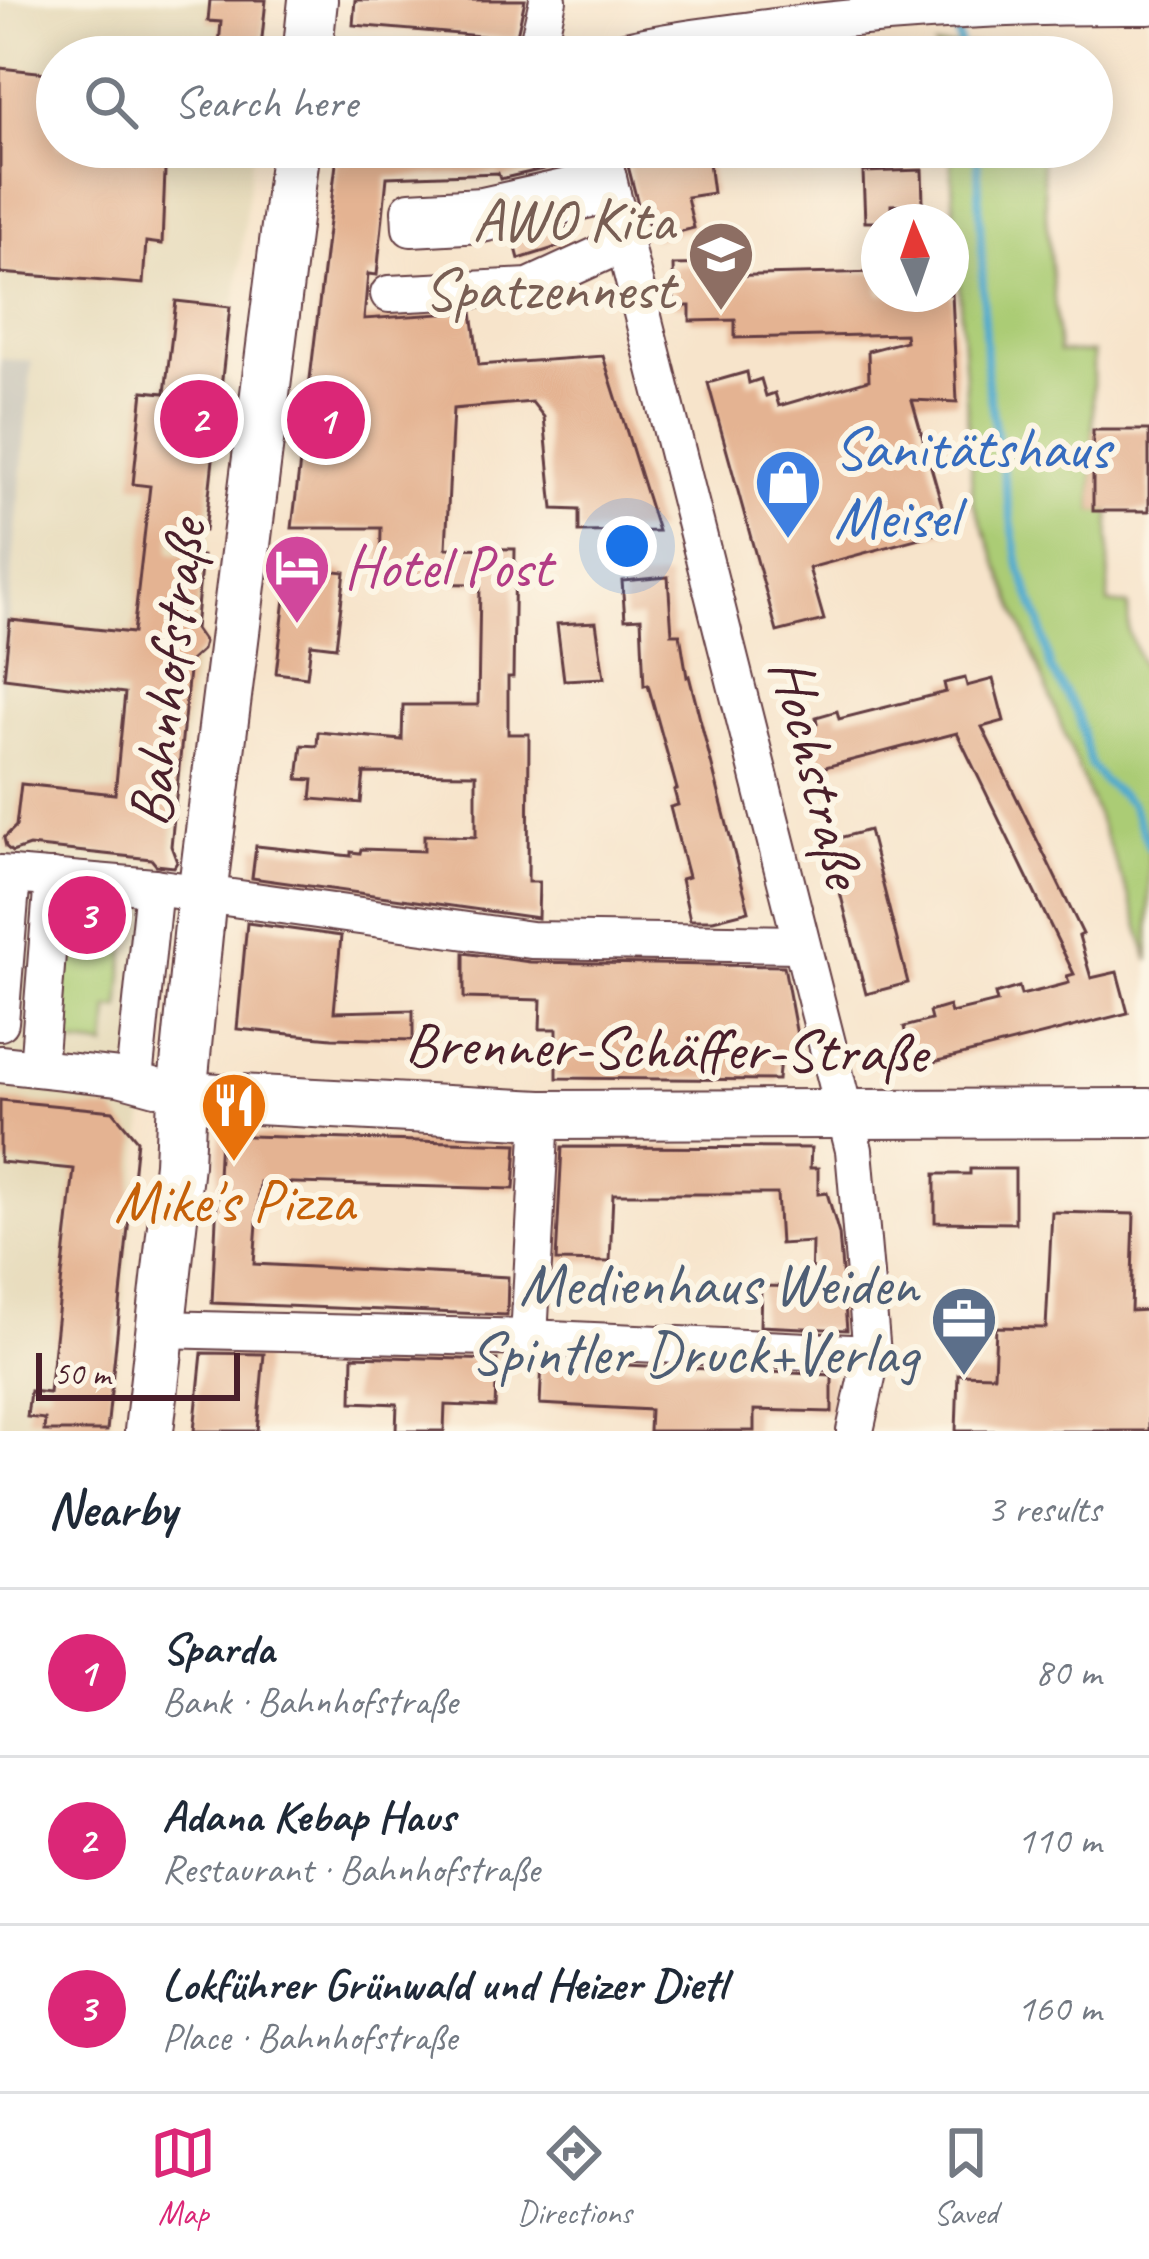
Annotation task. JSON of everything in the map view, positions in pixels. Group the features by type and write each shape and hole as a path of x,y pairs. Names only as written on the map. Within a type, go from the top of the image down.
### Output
{"main road":[{"path":"310,36 313,0"},
{"name":"Bahnhofstraße","path":"149,1431 202,895 293,168"},
{"name":"Brenner-Schäffer-Straße","path":"182,1096 541,1115 1149,1113"}],"street":[{"path":"540,36 548,0"},
{"path":"686,36 786,12 1149,6"},
{"name":"Hochstraße","path":"607,173 854,1150 872,1354 855,1431"},
{"path":"389,294 529,287 625,243"},
{"path":"25,876 154,886 531,940 801,944"},
{"path":"0,1022 25,876"},
{"path":"25,876 18,1066 134,1079 182,1096"},
{"path":"134,1079 154,886"},
{"path":"529,1338 541,1115"},
{"path":"160,1329 529,1338 872,1354"}],"shaded area":[{"path":"0,0 269,0 265,36 36,36 36,168 251,168 109,1431 0,1431 0,708 32,362 0,359"},
{"path":"0,359 32,361 0,708"}],"green space":[{"path":"951,168 1042,168 1059,352 1093,353 1093,510 1110,511 1108,603 1128,605 1129,633 1149,685 1149,961 1133,907 973,502 961,312 969,312 969,204 954,204"},
{"path":"94,909 128,913 120,1009 109,1008 106,1047 69,1043 60,1034 68,925 75,916"}],"building":[{"path":"210,0 266,0 262,36 220,36 221,22 208,21"},
{"path":"355,0 525,0 517,36 353,25"},
{"path":"0,68 36,72 36,168 165,168 162,244 146,242 143,284 0,273"},
{"path":"335,168 548,168 500,179 498,173 387,177 377,275 368,274 364,319 472,312 479,365 603,356 658,531 579,532 579,510 553,509 544,417 532,402 453,409 446,548 515,549 508,734 529,734 528,882 539,882 538,918 252,878 256,846 351,856 361,849 424,851 424,835 476,837 476,774 364,773 361,803 311,799 313,780 298,779 302,745 317,746 318,732 402,740 403,705 478,705 480,584 380,583 381,528 292,528"},
{"path":"629,168 710,168 713,193 687,197 694,228 653,239 643,207 639,208"},
{"path":"922,170 923,204 864,204 863,172"},
{"path":"567,228 570,243 519,259 514,240"},
{"path":"718,264 718,276 861,272 861,312 953,312 957,402 912,400 949,530 809,568 824,620 777,632 708,383 747,372 749,383 761,379 766,396 775,393 779,406 869,380 868,351 906,341 905,334 735,338 735,320 690,321 690,306 674,306 673,265"},
{"path":"176,301 230,307 205,531 171,532 170,553 202,556 195,629 204,642 190,661 171,846 177,862 174,867 156,865 151,859 29,846 12,852 4,838 16,826 21,784 115,794 125,693 4,678 10,620 133,633 150,486 133,484 143,391 165,393"},
{"path":"1093,430 1149,430 1149,511 1093,511"},
{"path":"289,566 345,572 336,647 311,644 307,677 276,673"},
{"path":"668,577 672,634 680,634 687,677 749,911 713,920 690,920 681,879 688,877 670,807 678,805 677,789 648,685 644,686 641,618 625,619 622,581"},
{"path":"596,622 604,678 564,680 557,624"},
{"path":"965,678 967,686 993,679 1004,721 982,727 1083,934 1079,936 1091,978 1117,972 1128,1013 914,1067 904,1027 931,1020 929,1012 949,1006 951,1013 997,1002 995,994 1019,987 1021,995 1046,989 1069,983 1067,976 1074,974 957,733 810,771 799,729 837,711 839,719 946,692 944,683"},
{"path":"869,830 908,983 866,994 827,841"},
{"path":"247,923 341,936 334,1012 413,1010 413,1040 237,1029"},
{"path":"464,953 530,962 784,966 801,1057 780,1059 778,1080 557,1078 557,1029 540,1029 541,1000 464,998"},
{"path":"0,1100 113,1111 137,1140 107,1431 44,1431 45,1419 27,1417 30,1391 49,1393 74,1169 0,1162"},
{"path":"220,1135 517,1144 514,1189 260,1182 254,1264 508,1277 507,1315 212,1303"},
{"path":"562,1147 811,1148 810,1168 818,1168 818,1194 827,1193 839,1234 847,1330 760,1326 761,1286 811,1287 812,1242 780,1244 777,1194 613,1194 610,1262 556,1261"},
{"path":"970,1169 1015,1169 1015,1223 935,1222 935,1174 970,1174"},
{"path":"1052,1212 1134,1214 1131,1311 1149,1310 1149,1431 956,1431 958,1374 994,1375 996,1327 1046,1328"},
{"path":"202,1353 264,1354 257,1431 194,1431"},
{"path":"353,1356 497,1360 495,1407 445,1405 444,1431 396,1431 397,1404 352,1402"},
{"path":"542,1361 832,1375 832,1412 754,1410 754,1431 649,1431 650,1410 540,1404"}],"waterway":[{"path":"953,19 958,36"},
{"path":"978,168 987,380 1019,565 1051,669 1078,715 1091,766 1131,803 1149,847"}],"place":[{"name":"AWO Kita Spatzennest","path":"721,313"},
{"name":"Adana Kebap Haus","path":"199,419"},
{"name":"Sparda","path":"326,420"},
{"name":"Sanitätshaus Meisel","path":"788,541"},
{"name":"Hotel Post","path":"297,626"},
{"name":"Lokführer Grünwald und Heizer Dietl","path":"87,915"},
{"name":"Mike's Pizza","path":"234,1164"},
{"name":"Medienhaus Weiden Spintler Druck+Verlag","path":"964,1378"}]}
